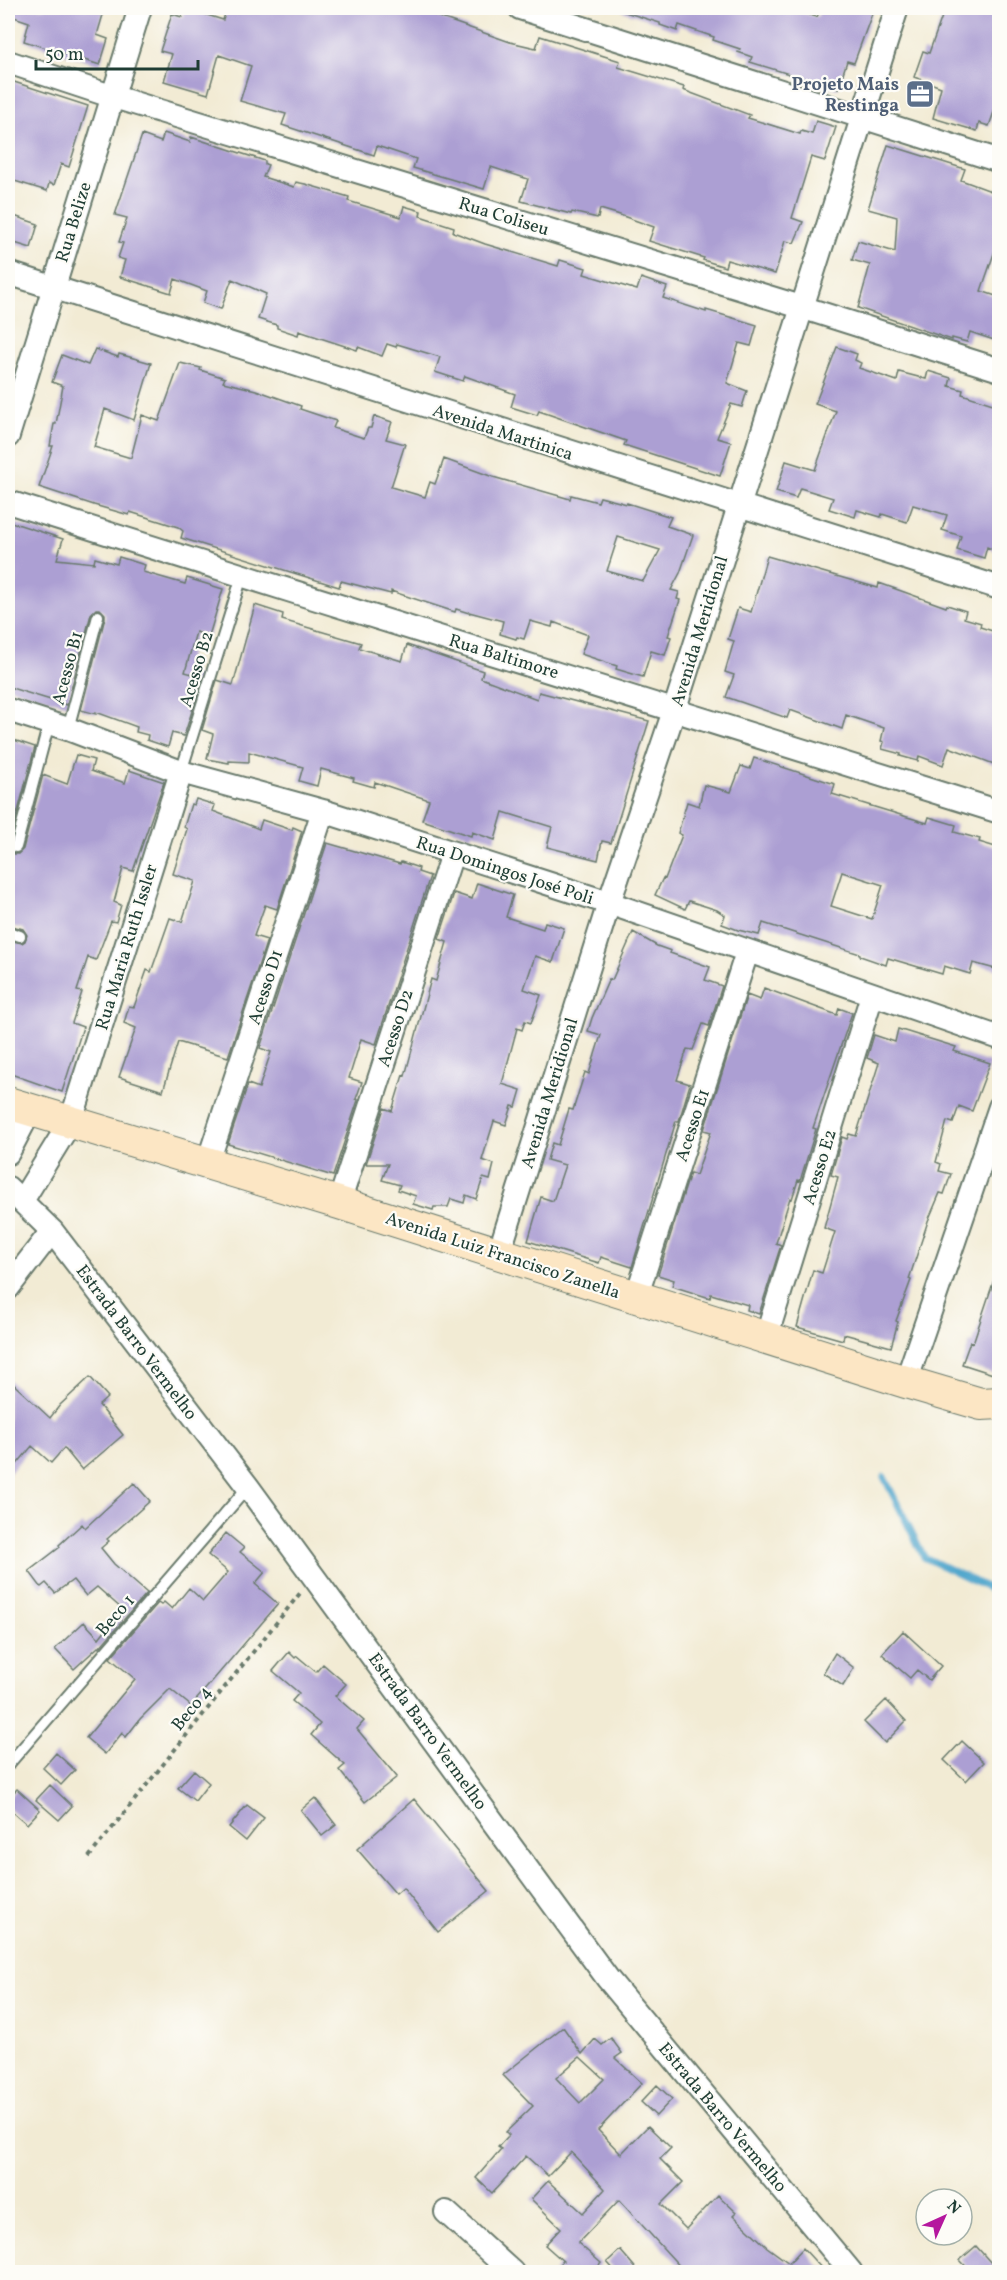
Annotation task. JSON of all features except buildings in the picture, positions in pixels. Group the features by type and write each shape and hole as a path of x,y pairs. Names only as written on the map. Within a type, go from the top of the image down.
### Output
{"street":[{"name":"Rua Belize","path":"8,436 140,8"},
{"path":"520,8 999,160"},
{"name":"Avenida Meridional","path":"499,1253 897,8"},
{"name":"Rua Coliseu","path":"8,62 111,96 801,307 999,370"},
{"name":"Avenida Martinica","path":"8,273 999,588"},
{"name":"Rua Baltimore","path":"8,502 675,708 999,812"},
{"name":"Rua Domingos José Poli","path":"8,710 58,726 181,772 323,811 609,903 999,1038"},
{"name":"Rua Maria Ruth Issler","path":"15,1195 72,1121 181,772"},
{"name":"Acesso D1","path":"208,1162 323,811"},
{"name":"Acesso D2","path":"339,1203 452,854"},
{"name":"Acesso E1","path":"636,1298 747,952"},
{"name":"Acesso E2","path":"766,1338 872,995"},
{"path":"8,1153 19,1106"},
{"name":"Avenida Luiz Francisco Zanella","path":"19,1106 208,1162 906,1382 981,1404 999,1403"},
{"path":"906,1382 995,1135 999,1107"},
{"name":"Estrada Barro Vermelho","path":"15,1195 52,1231 248,1487 608,1979 851,2272"},
{"path":"8,1288 52,1231"},
{"path":"446,2212 512,2272"}],"lane":[{"name":"Acesso B2","path":"181,772 242,576"},
{"name":"Acesso B1","path":"16,847 98,616"},
{"path":"8,932 20,936"},
{"name":"Beco 1","path":"8,1765 248,1487"}],"path":[{"name":"Beco 4","path":"90,1857 314,1575"}],"waterway":[{"path":"884,1477 924,1557 1000,1594"}],"place":[{"name":"Projeto Mais Restinga","path":"920,94"}]}
